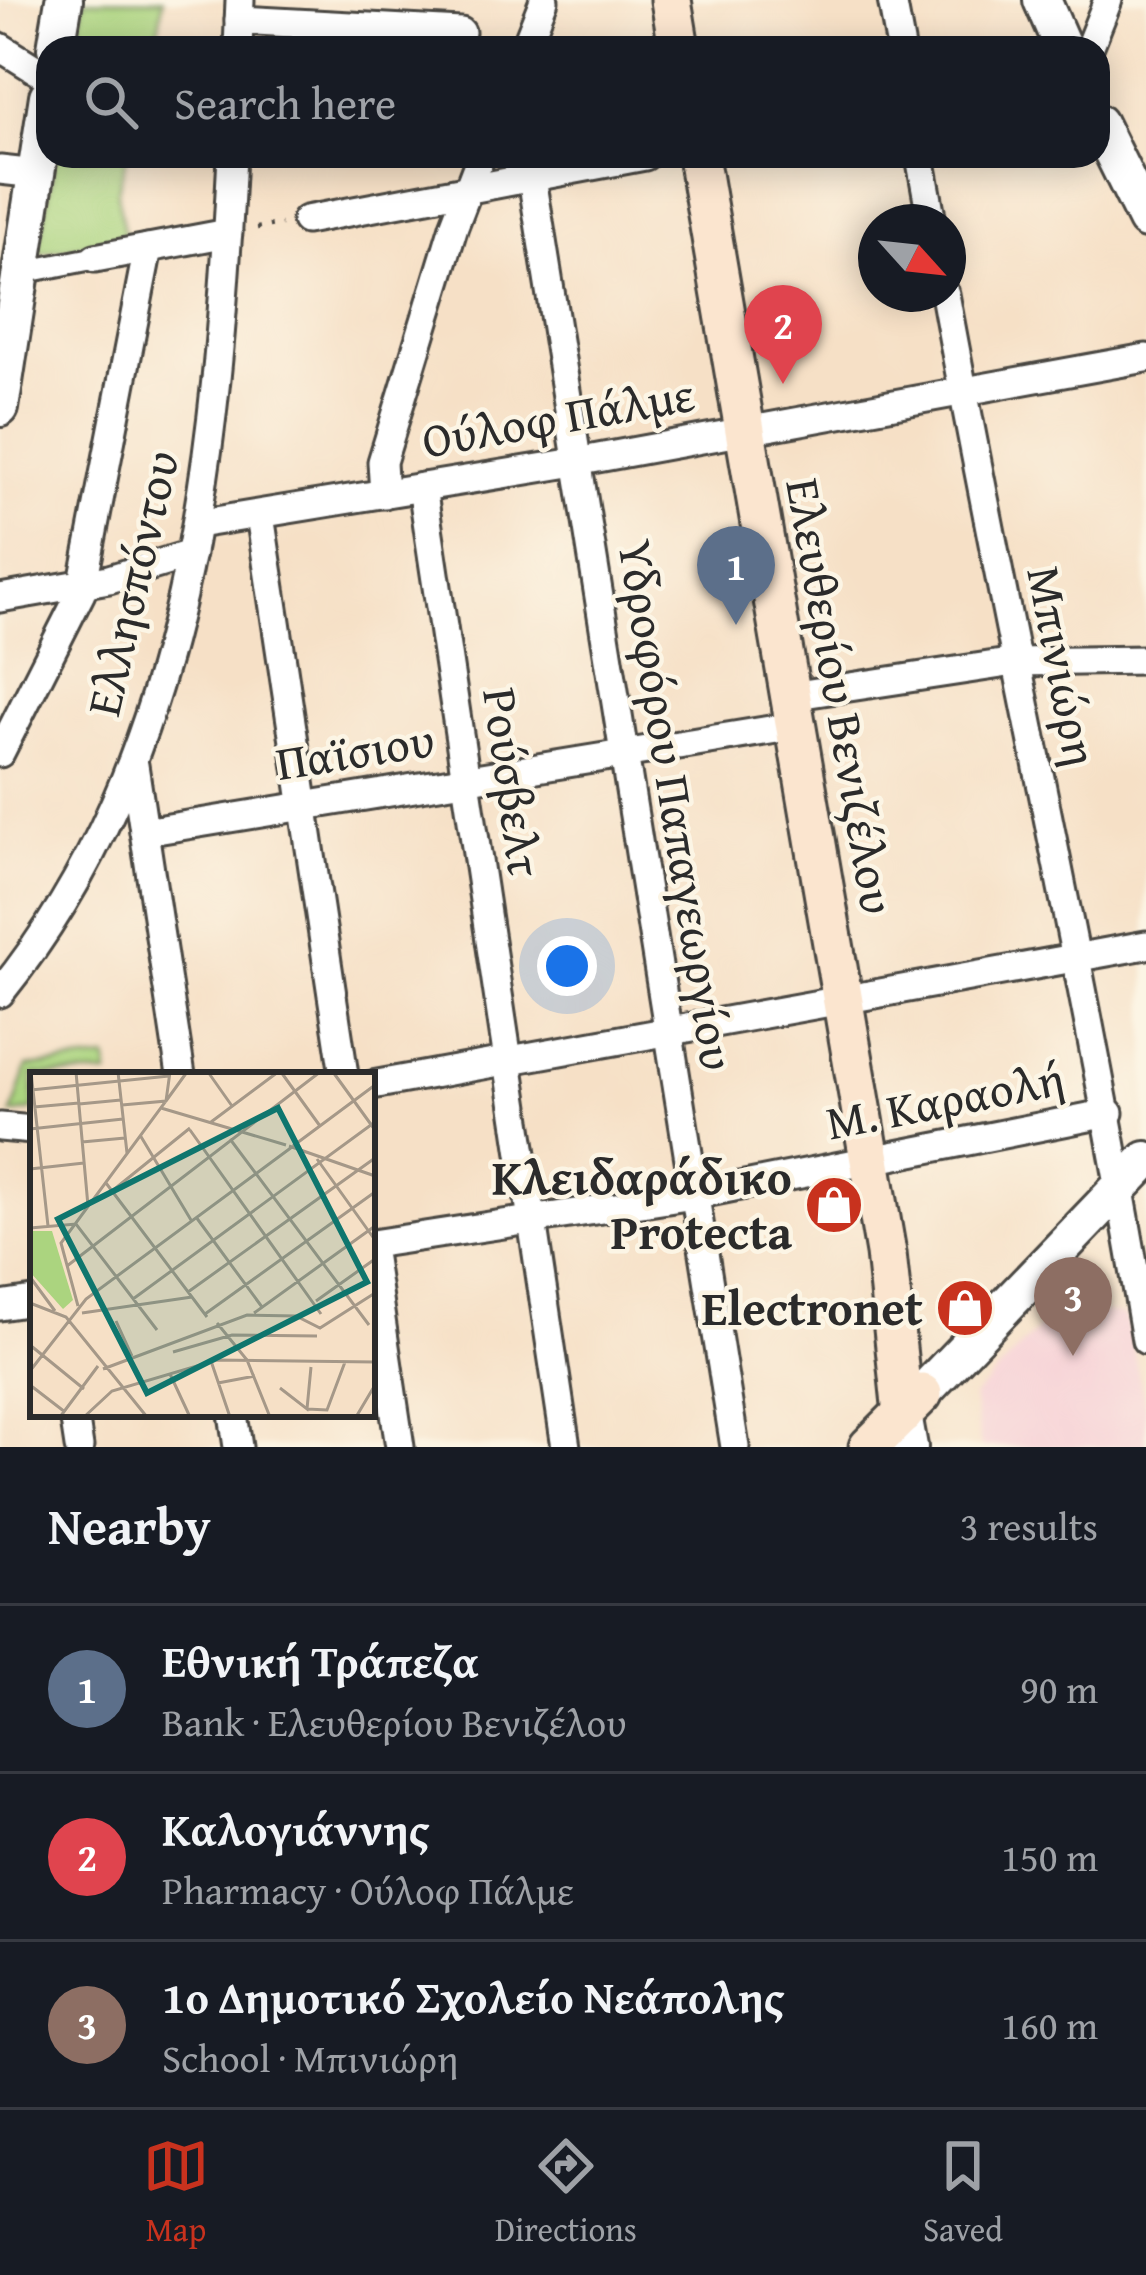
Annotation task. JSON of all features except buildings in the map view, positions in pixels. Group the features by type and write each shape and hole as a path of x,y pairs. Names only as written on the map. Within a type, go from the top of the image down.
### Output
{"main road":[{"path":"671,0 678,36"},
{"name":"Ελευθερίου Βενιζέλου","path":"700,168 913,1416"},
{"path":"869,1447 913,1416"}],"street":[{"path":"58,36 64,0"},
{"path":"530,36 544,0"},
{"path":"892,0 899,36"},
{"path":"1042,0 1058,36"},
{"path":"1094,36 1108,0"},
{"path":"239,23 461,32"},
{"path":"0,48 36,70"},
{"path":"1110,145 1141,202"},
{"path":"0,408 38,168"},
{"name":"Ελλησπόντου","path":"0,993 53,919 134,764 167,655 214,426 231,168"},
{"path":"384,494 382,462 477,168"},
{"path":"306,220 583,168"},
{"path":"922,168 929,204"},
{"path":"0,170 37,174"},
{"name":"Υδροφόρου Παπαγεωργίου","path":"532,178 735,1447"},
{"path":"23,272 228,233"},
{"path":"0,753 83,585 148,248"},
{"name":"Μπινιώρη","path":"948,312 1109,1113 1146,1340"},
{"name":"Ούλοφ Πάλμε","path":"197,524 576,462 1146,358"},
{"name":"Ρούσβελτ","path":"422,488 566,1447"},
{"path":"260,515 344,1072"},
{"path":"0,598 83,585 191,554"},
{"name":"Παϊσιου","path":"144,832 623,753 1015,662 1146,660"},
{"path":"134,764 182,1072"},
{"path":"375,1084 1146,945"},
{"name":"Μ. Καραολή","path":"375,1244 694,1195 1109,1113"},
{"path":"0,1126 30,1132"},
{"path":"913,1416 1146,1160"},
{"path":"375,1279 400,1447"},
{"path":"0,1306 30,1301"},
{"path":"74,1417 79,1447"},
{"path":"233,1417 238,1447"}],"path":[{"path":"228,233 306,220"}],"shaded area":[{"path":"1061,1305 1126,1316 1146,1410 1146,1447 981,1447 973,1397"}],"green space":[{"path":"84,0 163,0 158,36 78,36"},
{"path":"54,168 124,168 117,192 125,237 38,254"},
{"path":"107,1059 108,1072 30,1072 30,1111 12,1114 27,1067"}],"place":[{"name":"Καλογιάννης","path":"783,384"},
{"name":"Εθνική Τράπεζα","path":"736,625"},
{"name":"Κλειδαράδικο Protecta","path":"834,1205"},
{"name":"Electronet","path":"965,1308"},
{"name":"1ο Δημοτικό Σχολείο Νεάπολης","path":"1073,1356"}]}
